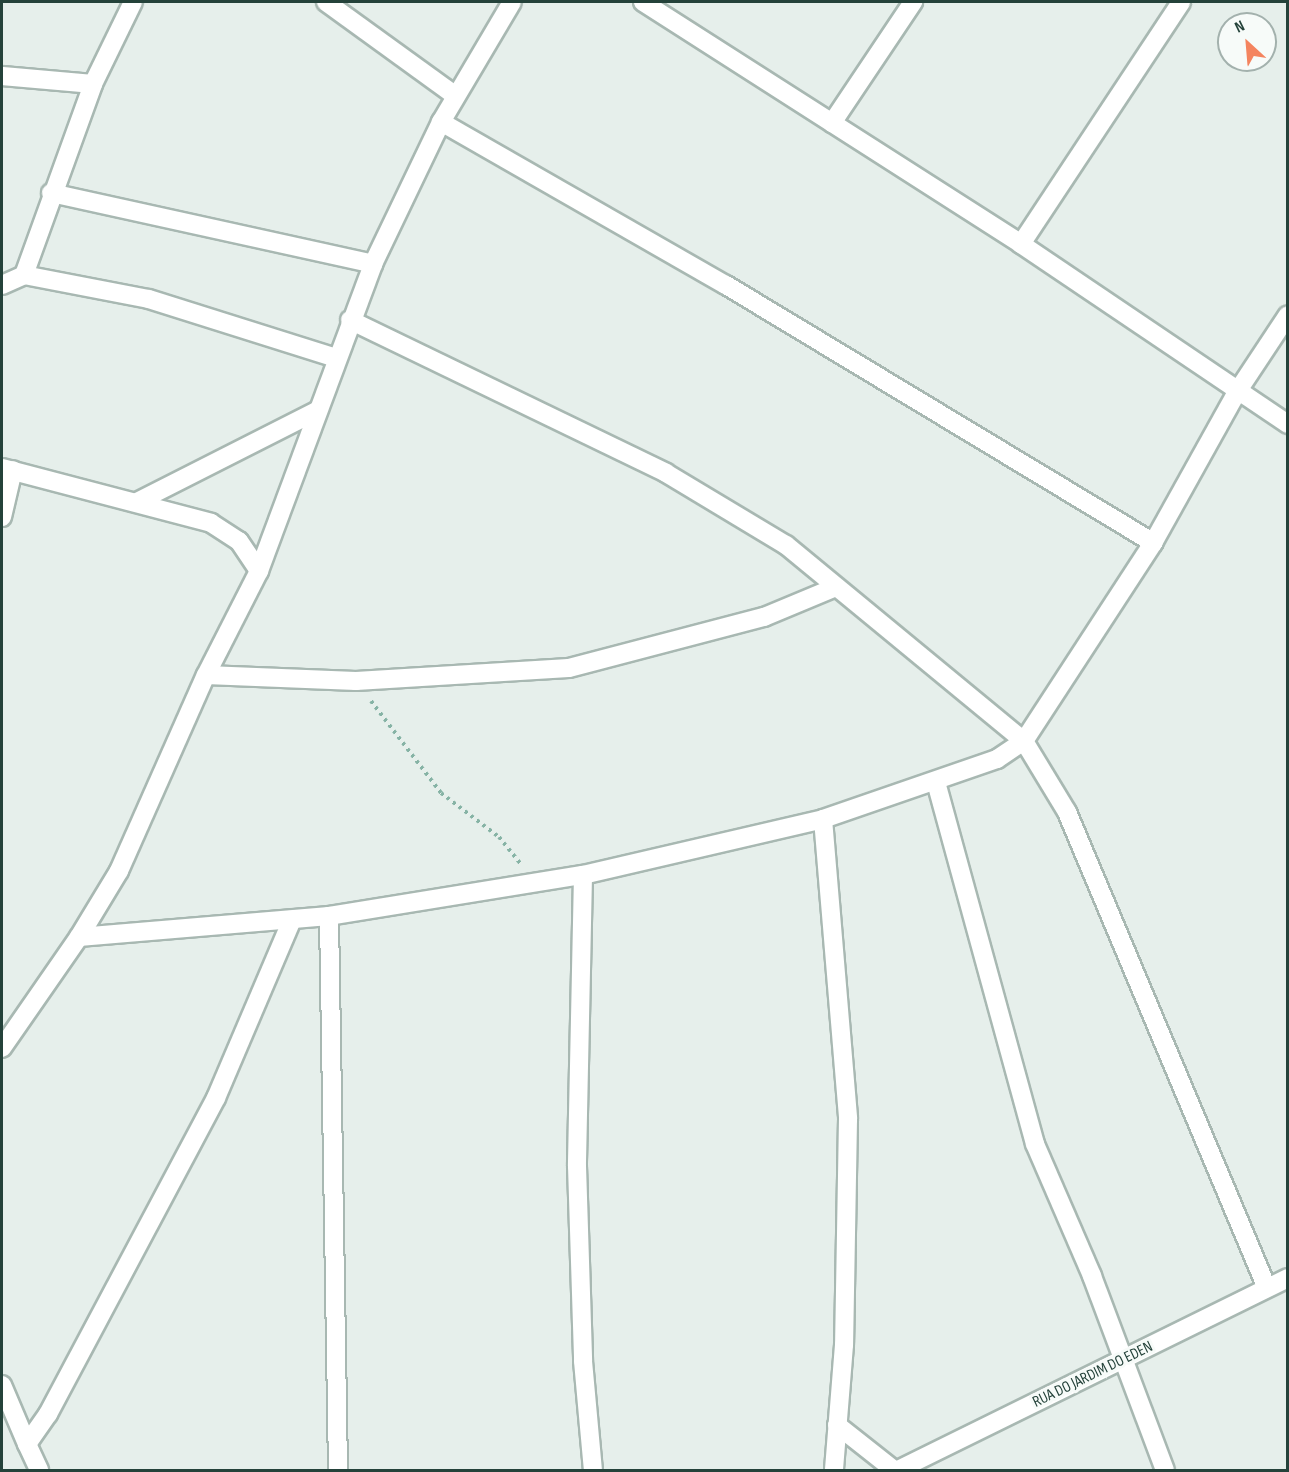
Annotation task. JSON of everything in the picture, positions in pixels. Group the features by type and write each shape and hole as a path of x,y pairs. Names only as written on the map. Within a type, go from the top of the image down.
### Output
{"street":[{"path":"24,275 51,193 93,84 133,2"},
{"path":"326,2 456,96"},
{"path":"2,1048 79,938 119,871 206,675 259,571 350,320 373,264 441,122 512,2"},
{"path":"643,2 1021,244 1287,424"},
{"path":"832,123 913,2"},
{"path":"1021,244 1181,2"},
{"path":"2,76 93,84"},
{"path":"441,122 726,285 1153,543"},
{"path":"51,193 373,264"},
{"path":"2,285 24,275 149,299 336,358"},
{"path":"79,938 329,916 535,880 583,875 823,819 936,782 997,759 1024,741 1153,543 1237,392 1287,315"},
{"path":"350,320 666,473 786,545 1024,741 1067,812 1267,1288"},
{"path":"137,502 318,410"},
{"path":"2,517 7,469 211,523 239,541 259,571"},
{"path":"206,675 356,681 569,668 754,620 837,587"},
{"path":"936,782 1035,1144 1125,1359 1165,1470"},
{"path":"823,819 848,1119 844,1345 834,1470"},
{"path":"583,875 577,1166 583,1361 593,1470"},
{"path":"329,916 338,1470"},
{"path":"27,1444 48,1414 216,1098 292,920"},
{"name":"RUA DO JARDIM DO EDEN","path":"896,1470 1287,1278"},
{"path":"2,1385 39,1470"},
{"path":"837,1425 896,1470"}],"path":[{"path":"356,681 441,794 499,837 535,880"}]}
